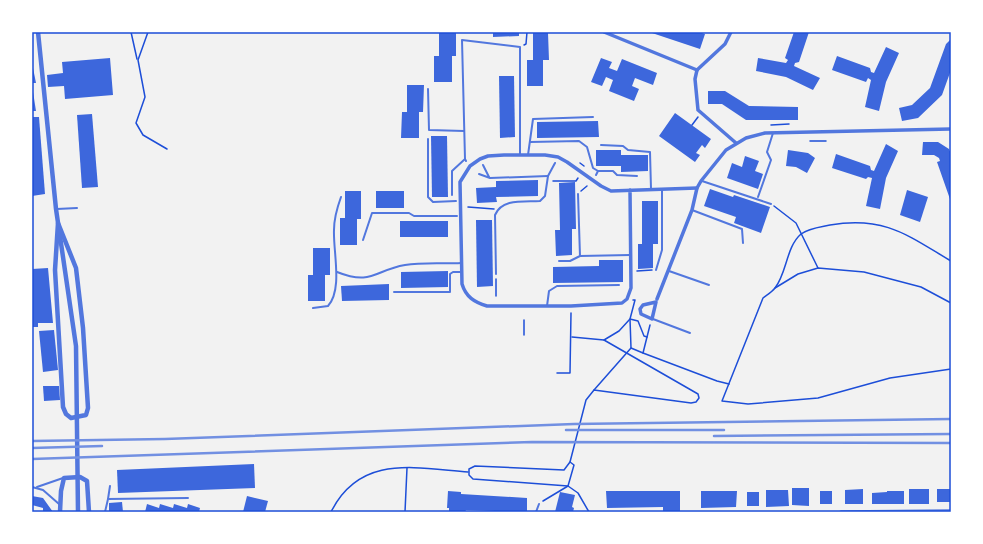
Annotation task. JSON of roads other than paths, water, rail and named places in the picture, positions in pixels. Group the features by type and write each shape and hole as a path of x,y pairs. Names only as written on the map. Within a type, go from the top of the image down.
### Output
{"street":[{"path":"38,32 56,209 76,346 78,512"},
{"path":"604,32 697,70"},
{"path":"615,32 615,37"},
{"path":"731,32 725,44 697,70 696,93 698,110 736,143"},
{"path":"657,301 643,305 640,309 643,316 652,319 657,301 692,210 697,188 722,155 736,143 755,135 774,132 951,129"},
{"path":"630,190 631,288 627,298 622,303 547,306 487,306 477,303 464,292 462,272 460,182 464,173 470,166 488,156 528,155 558,158 567,162 601,186 611,191 630,190 662,190 697,188"},
{"path":"58,224 76,268 84,328 88,408 86,415 70,418 66,414 63,407 56,270 58,224"},
{"path":"60,512 64,478 80,477 87,482 89,512"},
{"path":"842,512 951,511"}],"lane":[{"path":"452,196 452,172 466,160 462,40 520,47 520,155"},
{"path":"428,88 429,130 464,131"},
{"path":"528,155 533,119 593,117"},
{"path":"758,197 771,160 767,152 774,132"},
{"path":"428,139 428,198 433,202 456,201"},
{"path":"530,142 579,141 587,147 593,168 598,171 613,171 617,175 637,176"},
{"path":"601,145 623,146 628,150 650,152 651,190"},
{"path":"496,274 495,215 497,211 506,203 540,201 545,196 548,176 555,163"},
{"path":"483,165 490,178"},
{"path":"596,175 598,171"},
{"path":"479,174 490,178 548,176"},
{"path":"701,181 771,204"},
{"path":"656,270 662,250 662,190"},
{"path":"578,194 580,256"},
{"path":"313,308 328,306 333,301 337,272 334,230 336,213 341,197"},
{"path":"56,209 77,208"},
{"path":"692,210 742,229 743,243"},
{"path":"363,240 372,214 409,213 414,216 457,216"},
{"path":"559,261 570,261 580,256 630,255"},
{"path":"337,272 358,278 368,277 406,265 462,263"},
{"path":"669,270 709,285"},
{"path":"394,292 450,292 450,274 453,272 462,272"},
{"path":"547,306 548,291 557,286 619,285"},
{"path":"652,319 690,333"},
{"path":"32,487 64,478"},
{"path":"106,512 110,486"},
{"path":"36,487 43,490 60,504"},
{"path":"108,499 188,498"},
{"path":"536,512 539,504"}],"railway":[{"path":"32,441 165,439 574,424 951,419"},
{"path":"566,430 724,430"},
{"path":"714,436 951,434"},
{"path":"32,459 532,442 951,443"},
{"path":"32,448 102,446"}]}
